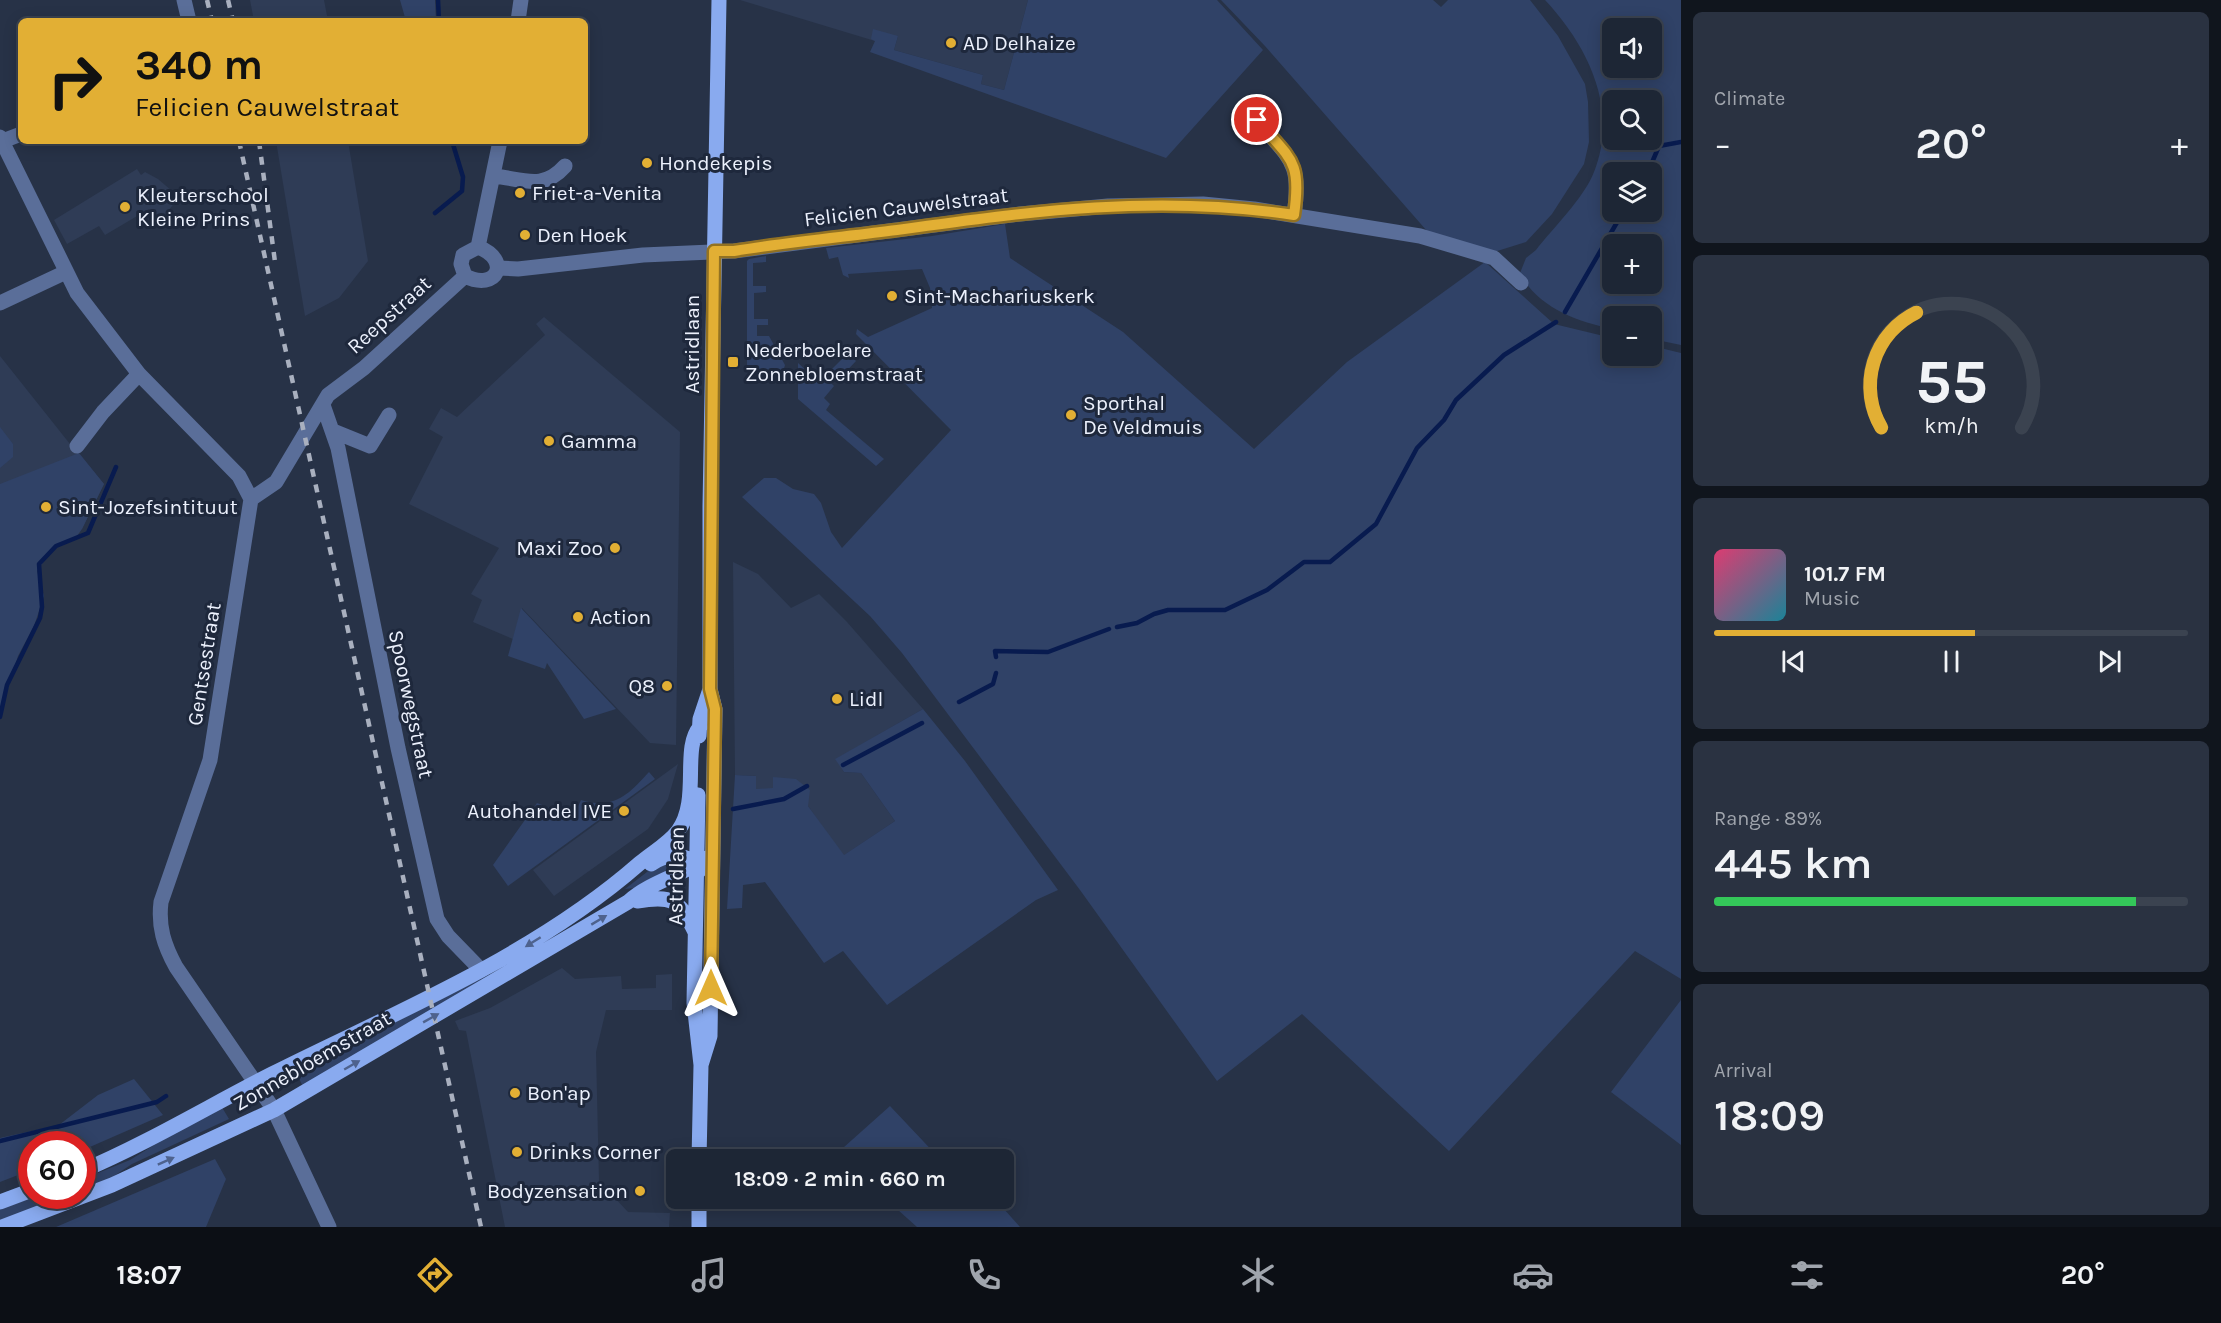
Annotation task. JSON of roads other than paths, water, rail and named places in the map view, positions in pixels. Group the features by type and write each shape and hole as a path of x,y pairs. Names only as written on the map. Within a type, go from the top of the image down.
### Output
{"main road":[{"name":"Astridlaan","path":"699,1149 701,1065 695,1032 696,934 691,869 700,727 710,689 719,0"},
{"name":"Astridlaan","path":"701,1065 710,1036 715,709 710,689"},
{"path":"632,872 679,830 690,806 693,740 700,727"},
{"path":"632,872 670,855 685,857 691,869 712,894"},
{"name":"Zonnebloemstraat","path":"2,1227 112,1185 274,1110 628,902 638,893 691,869 712,855"},
{"name":"Zonnebloemstraat","path":"96,1164 154,1138 257,1082 527,945 632,872"},
{"path":"628,902 657,896 669,900 685,914 696,934"},
{"path":"0,1202 18,1195"},
{"path":"699,1209 699,1227"}],"street":[{"path":"184,0 188,18"},
{"path":"518,18 521,0"},
{"path":"1257,120 1292,161 1298,178 1294,215"},
{"path":"18,135 1,140 66,272 104,331 139,374 238,476 251,500"},
{"path":"478,247 499,144"},
{"path":"494,176 540,183 548,182 565,166"},
{"name":"Felicien Cauwelstraat","path":"465,276 476,281 490,280 498,268 518,269 644,255 734,251 1020,214 1108,206 1203,204 1294,215 1420,236 1494,258 1521,283"},
{"path":"465,276 461,264 463,255 478,247 489,251 496,258 498,268"},
{"path":"0,303 66,272"},
{"name":"Reepstraat","path":"251,500 276,482 328,395 364,368 465,276"},
{"path":"77,446 103,412 139,374"},
{"name":"Spoorwegstraat","path":"323,405 333,431 398,748 437,919 448,936 481,970"},
{"path":"333,431 370,446 389,415"},
{"name":"Gentsestraat","path":"251,500 210,760 161,902 159,918 166,947 176,967 257,1082 274,1110 329,1227"}],"waterway":[{"path":"438,0 439,18"},
{"path":"1652,162 1659,146 1681,142"},
{"path":"435,213 462,191 463,177 453,144"},
{"path":"1565,312 1617,222"},
{"path":"1117,627 1137,623 1168,610 1225,610 1267,590 1304,562 1330,562 1376,524 1417,448 1444,420 1456,400 1504,355 1556,322"},
{"path":"0,717 7,685 40,618 42,607 39,564 56,546 88,533 116,467"},
{"path":"996,657 995,651 1048,652 1109,629"},
{"path":"959,702 993,684 996,673"},
{"path":"843,765 922,723"},
{"path":"733,809 784,799 807,786"},
{"path":"0,1141 157,1102 166,1096"}],"railway":[{"path":"207,0 211,18"},
{"path":"228,0 232,18"},
{"path":"240,144 481,1227"},
{"path":"259,144 275,262"}],"place":[{"name":"AD Delhaize","path":"951,43"},
{"name":"Hondekepis","path":"647,163"},
{"name":"Friet-a-Venita","path":"520,193"},
{"name":"Kleuterschool Kleine Prins","path":"125,207"},
{"name":"Den Hoek","path":"525,235"},
{"name":"Sint-Machariuskerk","path":"892,296"},
{"name":"Nederboelare Zonnebloemstraat","path":"733,362"},
{"name":"Sporthal De Veldmuis","path":"1071,415"},
{"name":"Gamma","path":"549,441"},
{"name":"Sint-Jozefsintituut","path":"46,507"},
{"name":"Maxi Zoo","path":"615,548"},
{"name":"Action","path":"578,617"},
{"name":"Q8","path":"667,686"},
{"name":"Lidl","path":"837,699"},
{"name":"Autohandel IVE","path":"624,811"},
{"name":"Bon'ap","path":"515,1093"},
{"name":"Drinks Corner","path":"517,1152"},
{"name":"Bodyzensation","path":"640,1191"}]}
